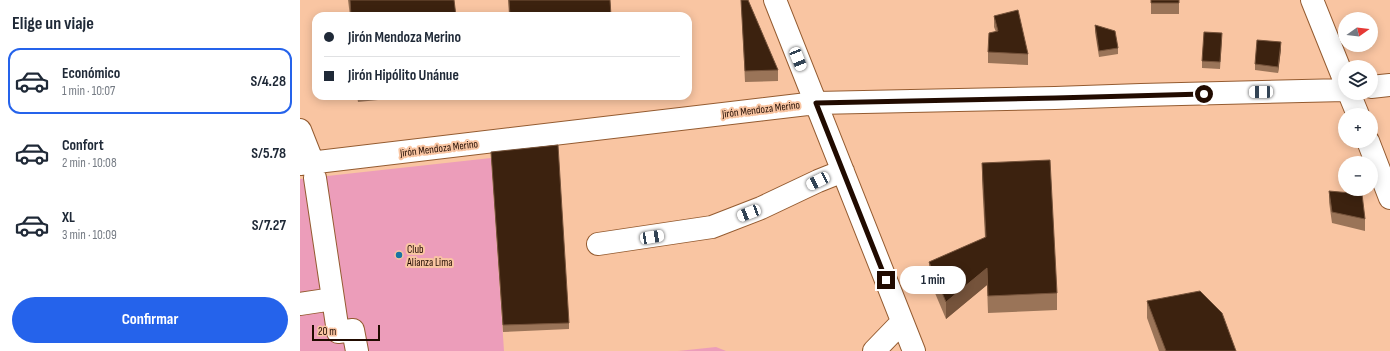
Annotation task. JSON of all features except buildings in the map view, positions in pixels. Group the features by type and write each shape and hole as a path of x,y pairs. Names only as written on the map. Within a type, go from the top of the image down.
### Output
{"street":[{"path":"775,0 914,351"},
{"path":"1312,0 1338,65"},
{"path":"1378,86 1390,85"},
{"name":"Jirón Mendoza Merino","path":"309,168 816,103 1338,90"},
{"path":"300,130 309,168 338,332 353,330 357,351"},
{"path":"1371,148 1390,198"},
{"path":"598,244 712,227 761,208 843,171"},
{"path":"300,304 333,299"},
{"path":"874,351 902,322"}],"shaded area":[{"name":"Club Alianza Lima","path":"491,158 504,351 300,351 300,179"},
{"path":"716,347 726,351 678,351"}],"place":[{"name":"Club Alianza Lima","path":"399,255"}],"route":[{"path":"886,280 816,103 1204,94"}]}
